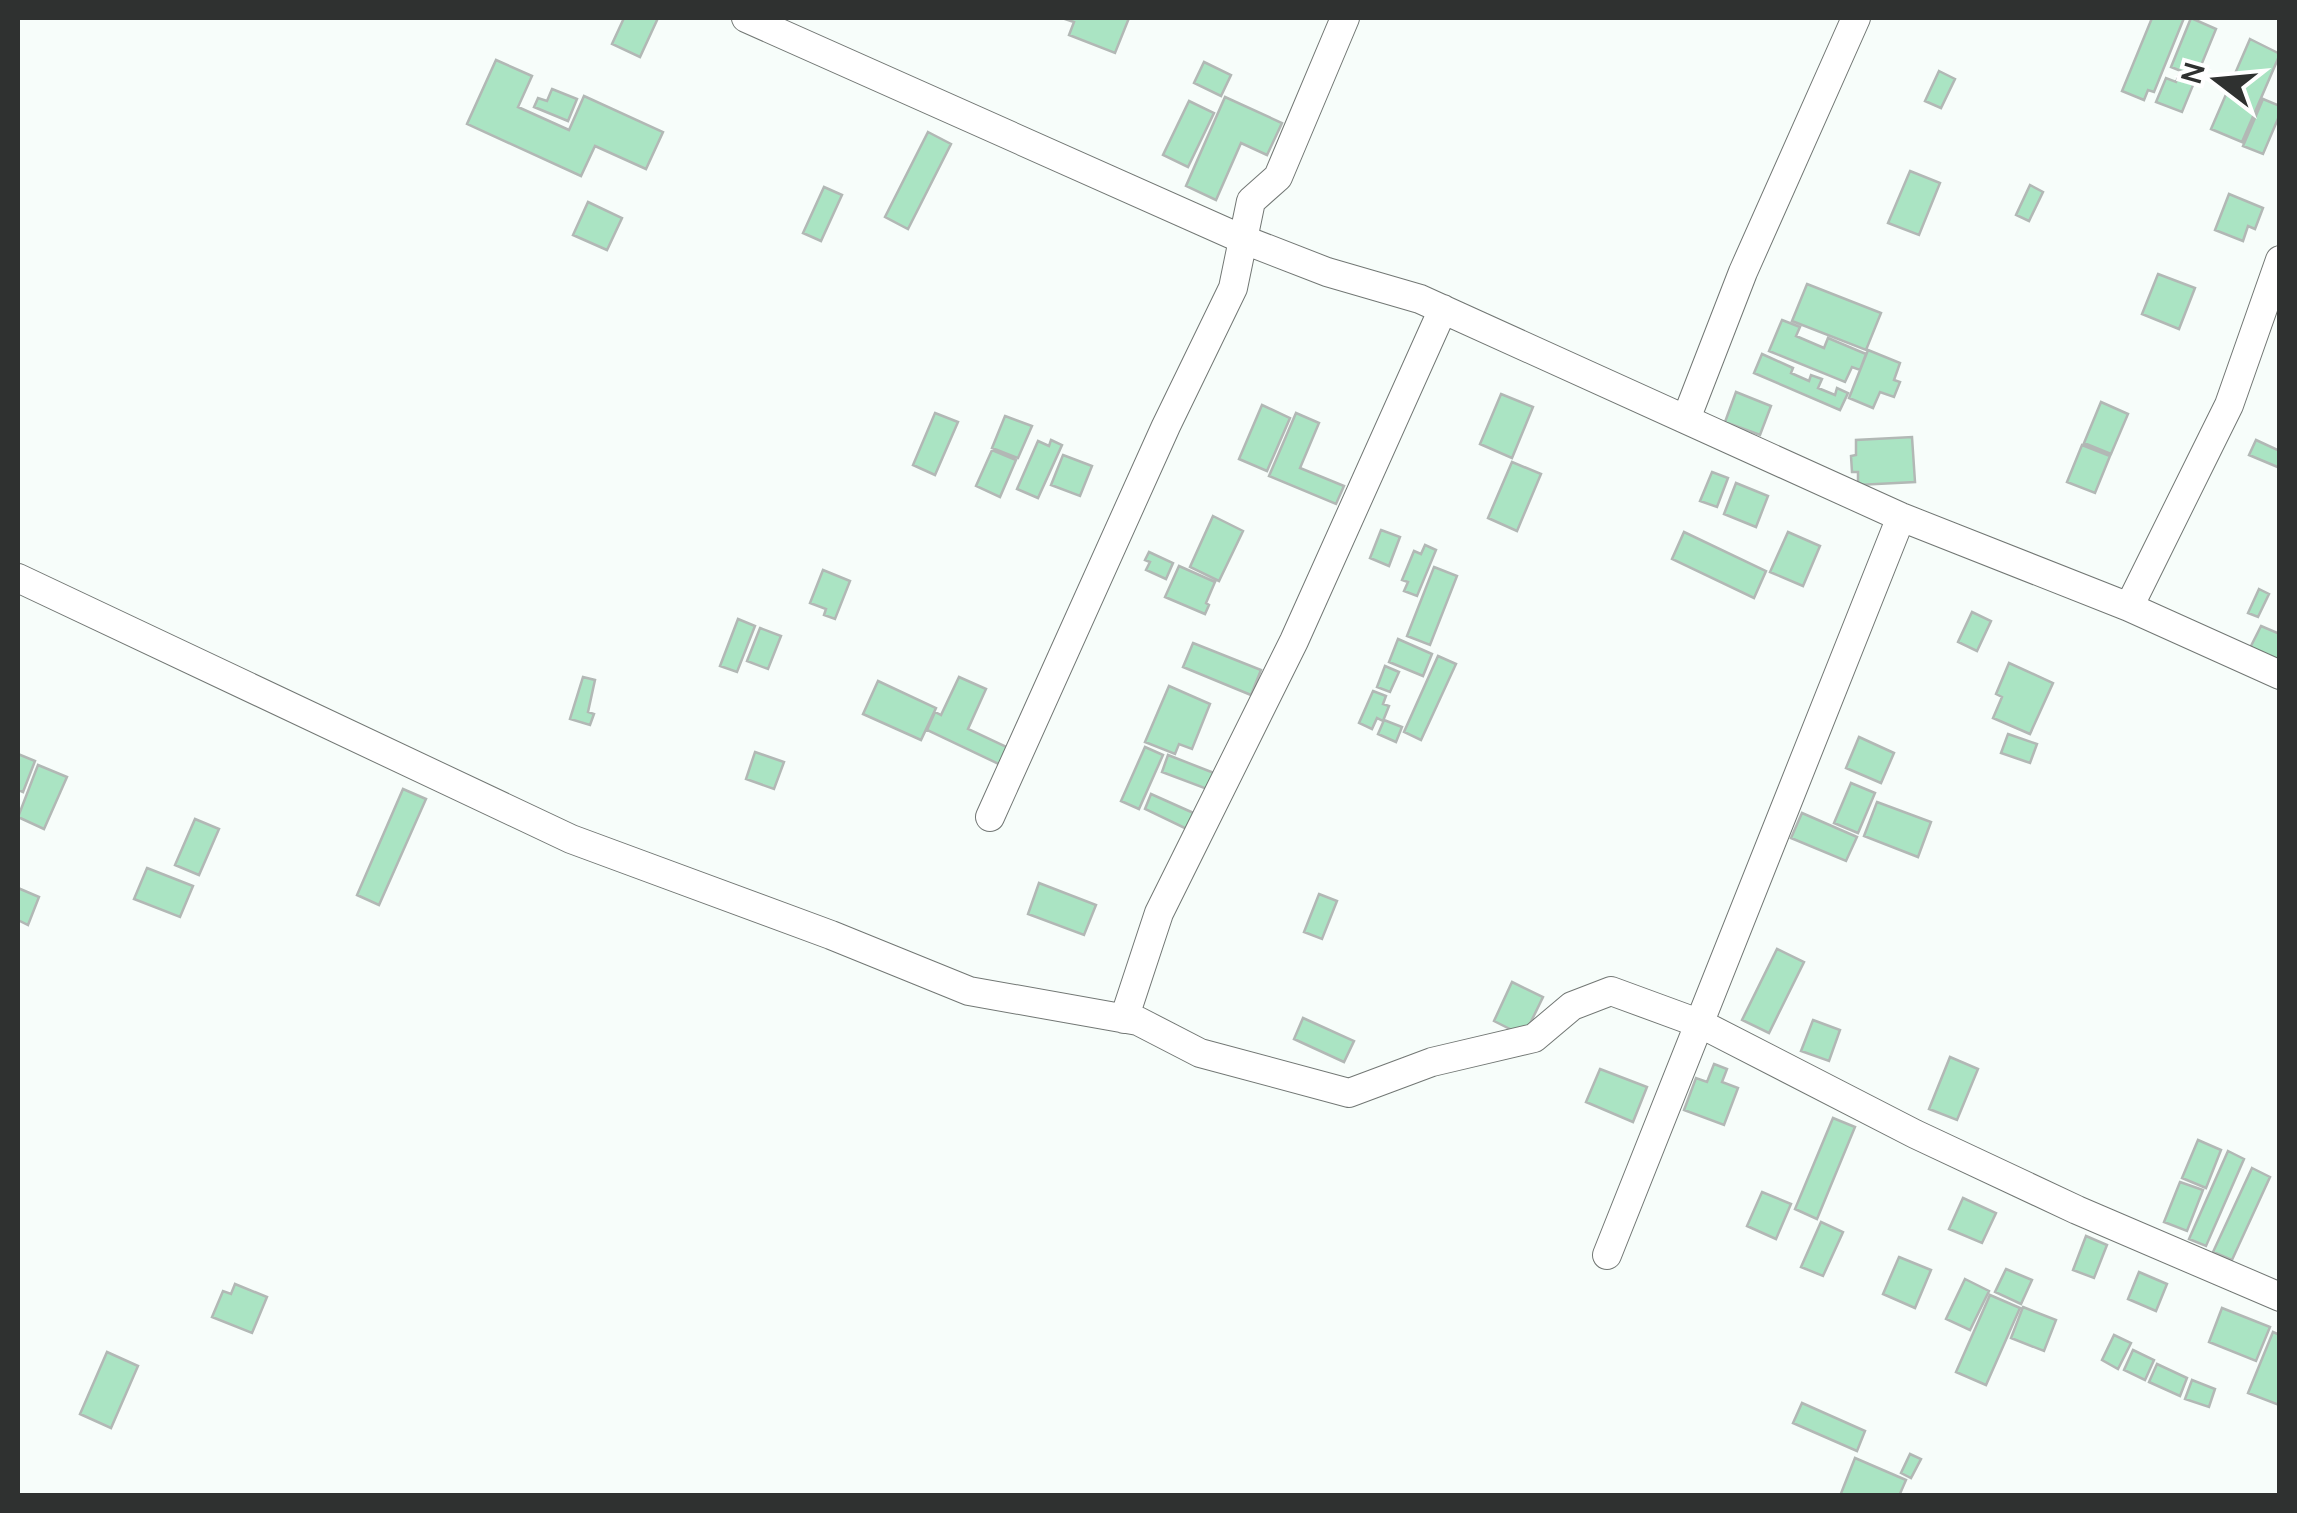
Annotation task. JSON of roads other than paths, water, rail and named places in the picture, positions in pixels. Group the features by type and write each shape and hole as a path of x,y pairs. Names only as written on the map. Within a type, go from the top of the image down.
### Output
{"street":[{"path":"746,18 1242,239 1327,272 1420,299 1901,517 2128,607 2280,675"},
{"path":"990,817 1166,426 1234,288 1251,201 1278,177 1345,18"},
{"path":"1686,419 1743,272 1856,18"},
{"path":"2128,607 2229,405 2280,260"},
{"path":"1124,1019 1159,914 1294,641 1443,309"},
{"path":"1607,1255 1901,517"},
{"path":"18,578 570,839 969,991 1138,1021 1200,1054 1349,1093 1432,1062 1534,1038 1572,1006 1611,991 1700,1024 1914,1134 2077,1210 2280,1296"}]}
